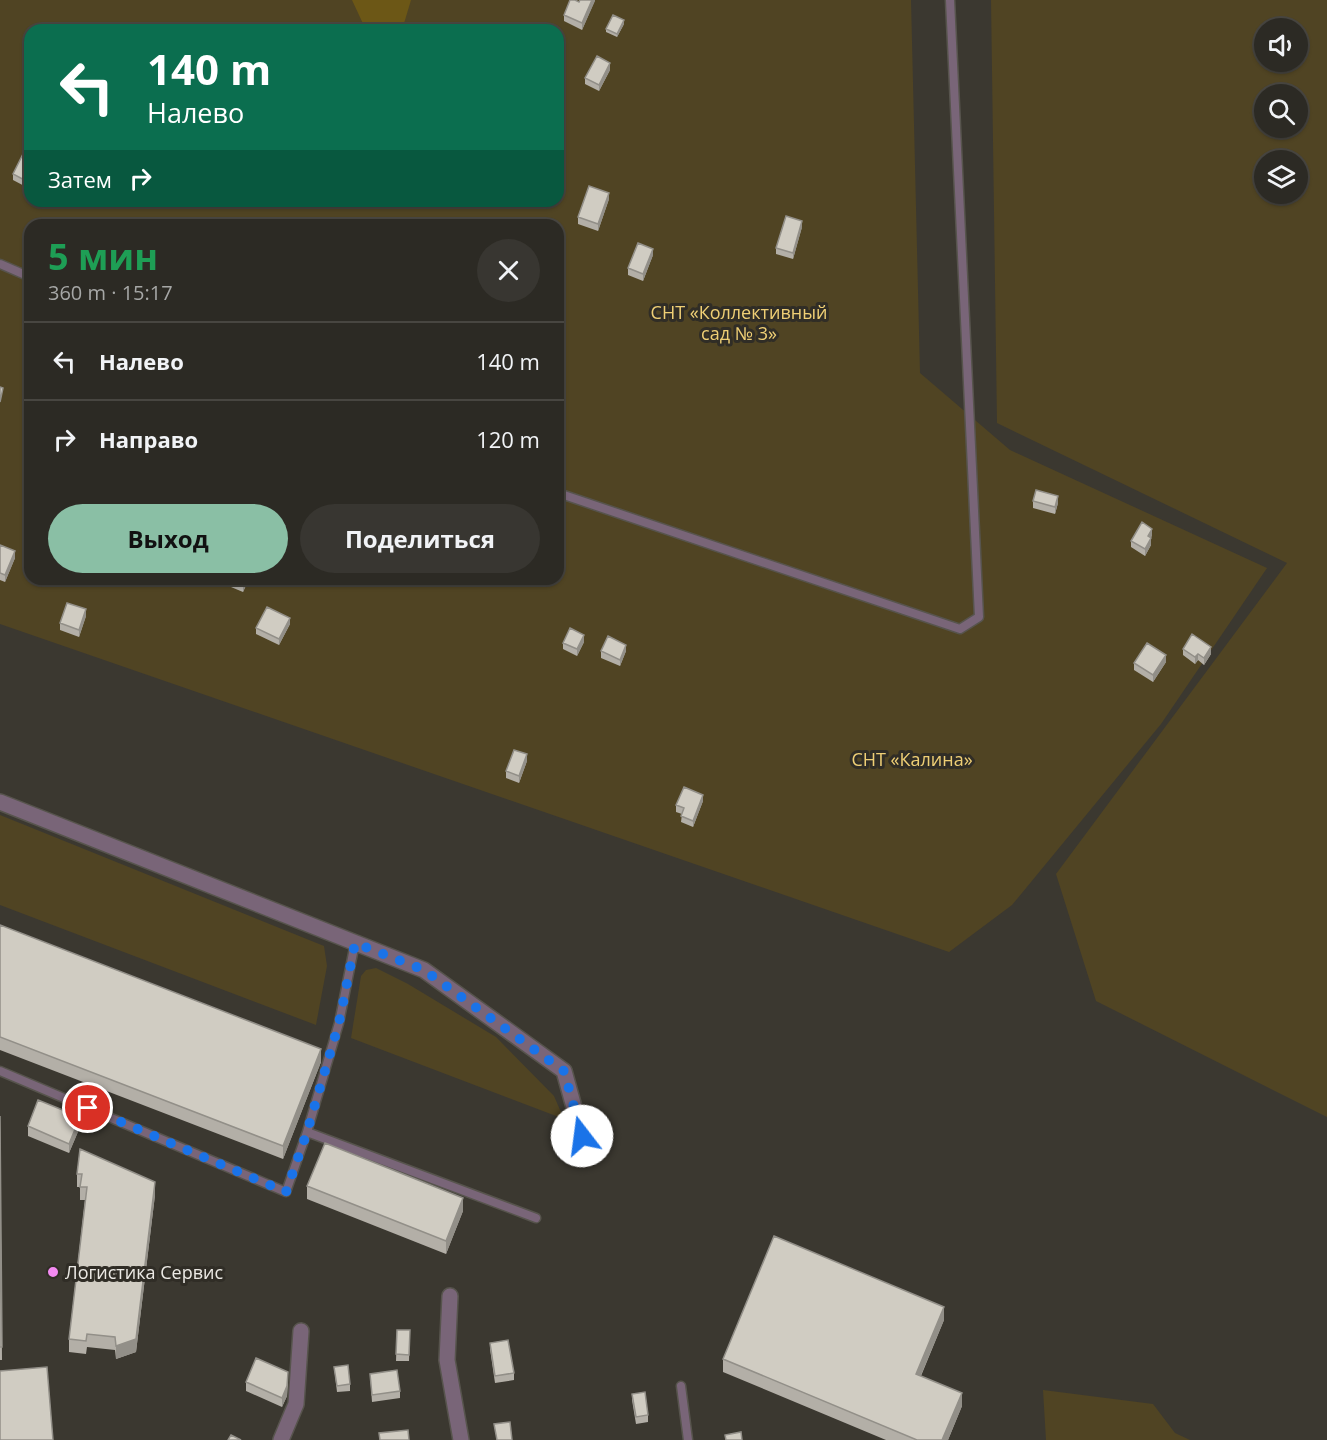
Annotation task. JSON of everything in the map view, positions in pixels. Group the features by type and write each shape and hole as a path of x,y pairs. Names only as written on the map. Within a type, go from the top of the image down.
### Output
{"street":[{"path":"0,802 424,970 564,1071 582,1136"},
{"path":"450,1296 447,1360 461,1440"},
{"path":"280,1440 296,1404 301,1331"}],"lane":[{"path":"564,495 960,629 979,617 950,0"},
{"path":"0,264 24,274"},
{"path":"0,1071 286,1192 307,1132 339,1023 355,943"},
{"path":"307,1132 536,1218"},
{"path":"681,1386 688,1440"}],"green space":[{"name":"СНТ «Калина»","path":"0,0 911,0 920,373 1010,450 1267,568 1161,724 1012,905 949,952 0,624"},
{"path":"991,0 1327,0 1327,1117 1096,1001 1056,874 1287,563 997,423"},
{"path":"0,815 324,946 327,966 316,1025 0,905"},
{"path":"376,968 408,984 496,1037 554,1096 564,1119 351,1038 361,976 366,970"},
{"path":"1043,1390 1153,1404 1175,1433 1190,1440 1046,1440"}],"shaded area":[{"path":"352,0 411,0 404,24 363,24"}],"building":[{"path":"570,0 579,2 580,0 592,0 582,23 564,15"},
{"path":"613,15 624,20 617,34 606,29"},
{"path":"597,56 610,63 599,85 585,78"},
{"path":"23,154 24,154 24,180 13,174"},
{"path":"589,186 609,193 598,224 578,217"},
{"path":"786,216 802,221 793,253 776,248"},
{"path":"638,243 653,249 643,274 628,268"},
{"path":"1036,490 1058,496 1055,507 1033,501"},
{"path":"1142,522 1152,529 1148,536 1151,538 1145,549 1131,541"},
{"path":"0,545 15,551 5,575 0,573"},
{"path":"67,603 86,609 79,630 60,623"},
{"path":"267,607 290,618 279,639 256,628"},
{"path":"570,628 584,635 577,649 563,643"},
{"path":"1192,634 1211,647 1204,658 1198,654 1195,657 1183,649"},
{"path":"608,636 626,645 620,660 601,651"},
{"path":"1147,643 1166,655 1153,675 1134,663"},
{"path":"514,750 527,754 519,776 506,771"},
{"path":"684,787 703,795 693,821 681,816 684,808 676,805"},
{"path":"0,925 321,1049 283,1146 0,1037"},
{"path":"38,1100 80,1117 69,1144 28,1126"},
{"path":"0,1116 2,1347 0,1347"},
{"path":"325,1143 463,1198 446,1241 307,1186"},
{"path":"80,1149 155,1182 136,1339 116,1346 115,1337 87,1334 86,1341 69,1339 87,1187 80,1187 82,1174 77,1174"},
{"path":"774,1236 944,1307 916,1374 962,1393 942,1440 917,1440 723,1359"},
{"path":"397,1330 410,1330 409,1355 396,1354"},
{"path":"508,1340 514,1373 495,1376 490,1343"},
{"path":"256,1358 288,1372 287,1386 282,1398 246,1382"},
{"path":"348,1365 350,1384 337,1386 334,1367"},
{"path":"47,1367 53,1440 0,1440 0,1371"},
{"path":"397,1370 400,1391 372,1395 370,1374"},
{"path":"645,1392 648,1415 636,1417 632,1394"},
{"path":"510,1422 512,1440 497,1440 494,1424"},
{"path":"408,1430 409,1440 380,1440 379,1433"},
{"path":"741,1432 742,1440 726,1440 725,1435"},
{"path":"231,1435 241,1440 228,1440"}],"place":[{"name":"Логистика Сервис","path":"53,1272"}],"route":[{"path":"88,1108 286,1192 307,1132 339,1023 355,943 424,970 564,1071 582,1136"}],"park label":[{"name":"СНТ «Коллективный сад № 3»","path":"739,322"}]}
